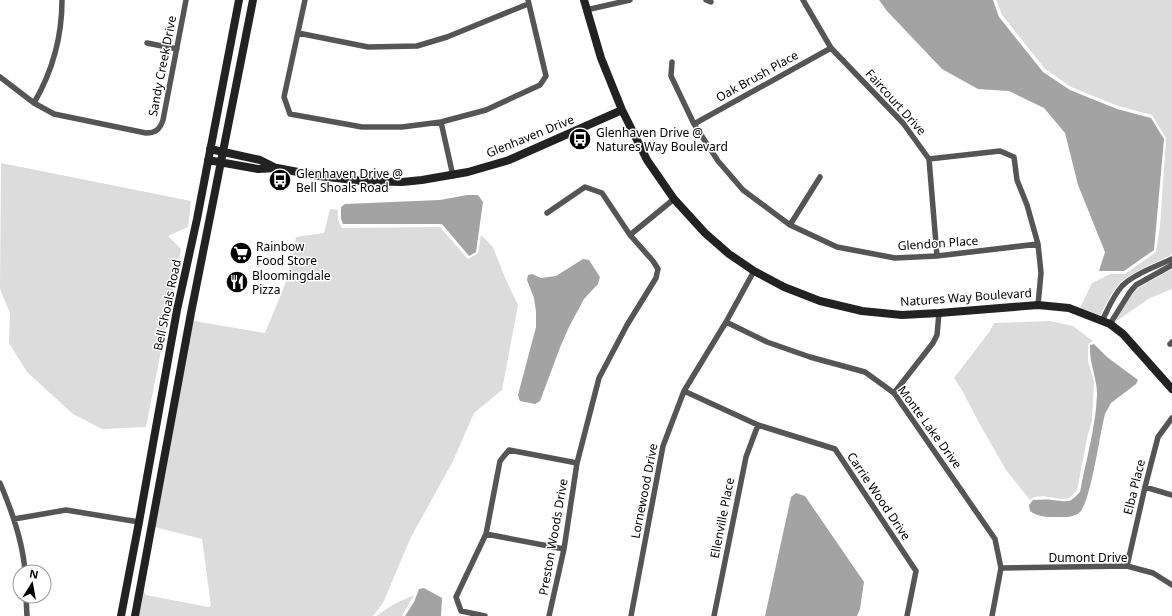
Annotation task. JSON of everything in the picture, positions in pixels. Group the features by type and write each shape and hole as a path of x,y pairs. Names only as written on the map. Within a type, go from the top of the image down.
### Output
{"street":[{"path":"34,103 43,88 53,58 61,22 62,0"},
{"name":"Sandy Creek Drive","path":"0,77 34,103 47,111 61,116 146,134 157,131 163,120 186,0"},
{"name":"Bell Shoals Road","path":"121,616 177,310 197,219 239,0"},
{"name":"Bell Shoals Road","path":"135,616 191,312 253,0"},
{"path":"298,33 368,47 417,46 447,37 528,2 546,76 540,85 486,110 442,122 402,127 362,128 290,114 284,97 305,0"},
{"name":"Natures Way Boulevard","path":"584,0 601,58 622,110 648,160 674,199 705,233 729,254 754,271 784,287 820,301 862,311 902,315 1038,305 1070,308 1106,323 1123,334 1172,389"},
{"path":"586,10 630,0"},
{"name":"Faircourt Drive","path":"803,0 831,48 903,123 929,159"},
{"path":"147,43 177,50"},
{"name":"Oak Brush Place","path":"694,124 831,48"},
{"name":"Glendon Place","path":"672,62 671,76 694,124 718,160 743,190 790,225 837,247 896,258 937,256 1038,244"},
{"name":"Glenhaven Drive","path":"208,160 258,169 277,168 340,179 382,182 416,181 453,176 509,160 622,110"},
{"path":"442,122 453,176"},
{"name":"Glenhaven Drive","path":"210,149 260,160 277,168"},
{"path":"937,256 929,159 1000,151 1014,157 1016,180 1027,205 1038,244 1040,273 1038,305"},
{"path":"790,225 820,177"},
{"name":"Preston Woods Drive","path":"547,213 585,187 602,193 630,235 654,261 658,269 656,278 627,325 599,378 577,463 564,549 549,616"},
{"path":"630,235 674,199"},
{"path":"1106,323 1112,301 1123,285 1172,259"},
{"path":"1106,323 1136,285 1172,265"},
{"name":"Lornewood Drive","path":"631,616 663,446 684,391 726,322 754,271"},
{"path":"1112,301 1121,305"},
{"path":"894,393 934,343 937,335 939,313"},
{"name":"Monte Lake Drive","path":"726,322 767,342 864,372 894,393 995,539 1001,568 992,616"},
{"name":"Carrie Wood Drive","path":"684,391 758,425 835,449 916,572 907,616"},
{"name":"Elba Place","path":"1127,566 1158,437 1172,418"},
{"name":"Ellenville Place","path":"714,616 746,457 758,425"},
{"path":"485,616 461,611 456,597 486,534 500,461 509,450 577,463"},
{"path":"0,483 14,519 24,556 24,564"},
{"path":"1145,487 1172,495"},
{"path":"14,519 66,510 139,522"},
{"path":"486,534 564,549"},
{"name":"Dumont Drive","path":"1001,568 1127,566 1153,573 1172,584"},
{"path":"26,604 27,616"}],"shaded area":[{"path":"879,0 993,0 999,17 1043,72 1070,90 1117,109 1151,118 1164,139 1154,250 1124,271 1099,271 1105,252 1078,185 1065,133 1044,108 1009,91 978,89 942,69 887,11"},
{"path":"996,0 1172,0 1172,252 1171,255 1138,270 1121,282 1107,302 1100,316 1080,308 1092,283 1110,274 1125,274 1156,252 1160,226 1166,138 1152,115 1118,106 1071,87 1045,69 1002,15"},
{"path":"1,163 191,201 188,227 168,236 181,249 146,427 102,429 73,414 27,372 9,343 10,313 0,289"},
{"path":"467,195 478,195 483,202 476,252 469,256 442,224 343,224 341,219 341,207 345,204 440,200"},
{"path":"330,209 338,210 338,219 341,227 343,228 440,227 468,259 478,253 481,235 493,247 518,305 502,390 474,413 453,461 411,537 383,603 373,616 139,616 141,582 145,583 144,592 146,595 208,607 211,606 202,539 151,526 194,321 265,333 284,287 292,261 296,237 324,233"},
{"path":"583,259 589,260 600,277 598,284 584,299 569,327 540,401 535,404 520,401 518,395 536,327 534,298 527,280 528,275 532,274 541,278 556,276"},
{"path":"1172,269 1172,289 1150,298 1115,322 1132,294 1138,288"},
{"path":"1050,321 1073,326 1093,341 1088,344 1088,361 1094,382 1092,421 1076,492 1066,499 1037,496 1030,500 1006,470 954,378 990,331 994,323"},
{"path":"1094,344 1107,357 1138,380 1136,384 1111,403 1105,414 1088,495 1080,512 1069,517 1039,516 1030,511 1029,505 1033,500 1070,501 1080,492 1093,431 1096,406 1097,390 1090,351 1090,345"},
{"path":"796,493 805,496 864,582 860,609 857,616 765,616 791,497"},
{"path":"424,588 442,598 441,616 405,616 414,602 419,589"},
{"path":"414,595 402,616 376,616 394,604"}],"place":[{"name":"Glenhaven Drive @ Natures Way Boulevard","path":"580,139"},
{"name":"Glenhaven Drive @ Bell Shoals Road","path":"280,180"},
{"name":"Rainbow Food Store","path":"241,253"},
{"name":"Bloomingdale Pizza","path":"237,282"}]}
